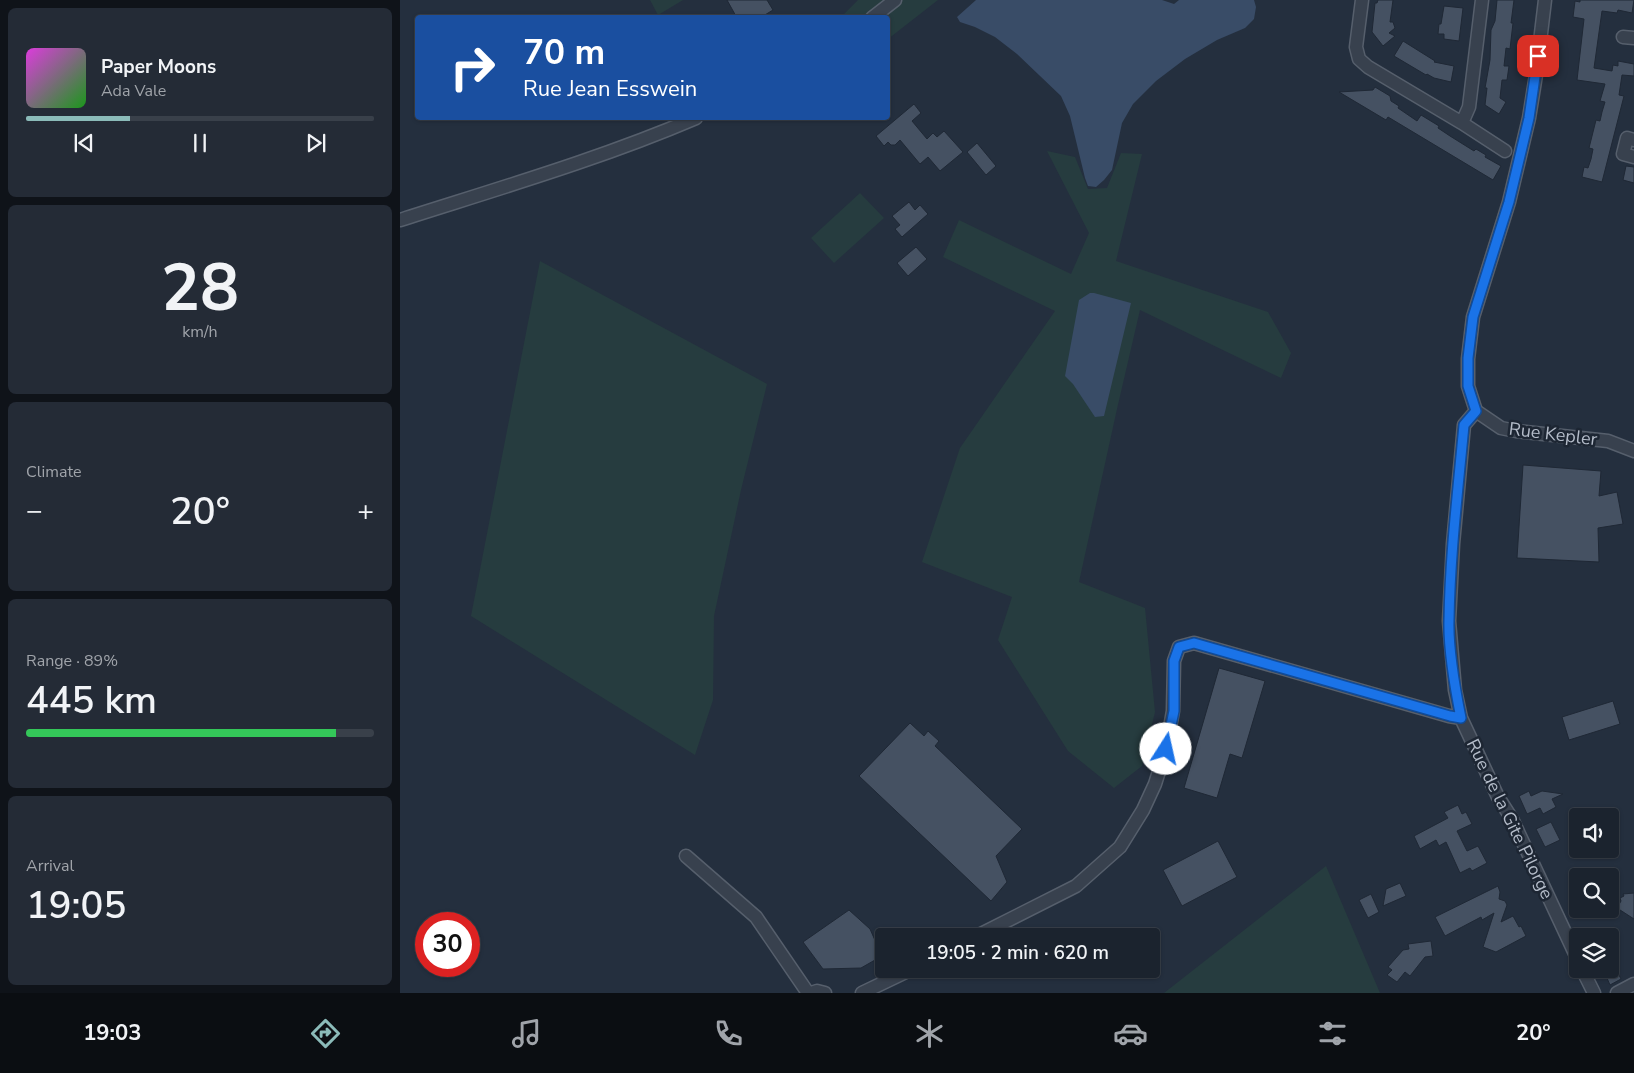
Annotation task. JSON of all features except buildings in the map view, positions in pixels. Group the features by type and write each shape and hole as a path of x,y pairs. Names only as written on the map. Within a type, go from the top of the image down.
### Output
{"street":[{"path":"876,15 895,0"},
{"path":"1362,0 1356,47 1359,59 1368,67 1505,151"},
{"path":"1462,123 1469,107 1482,0"},
{"path":"1476,411 1468,386 1468,358 1473,317 1509,202 1529,118 1545,0"},
{"path":"400,220 593,158 691,120"},
{"path":"1634,140 1627,138 1623,154 1634,157"},
{"name":"Rue Kepler","path":"1476,411 1501,428 1608,441 1634,451"},
{"name":"Rue de la Gite Pilorge","path":"1476,411 1464,425 1453,544 1449,621 1455,690 1461,718 1498,797 1512,819 1569,941"},
{"path":"993,928 1076,886 1120,847 1143,810 1155,784 1166,749 1174,711 1174,661 1179,647 1194,643 1294,673 1461,718"},
{"path":"686,856 719,883 756,918 810,993 817,991 825,993"},
{"path":"862,993 893,978"},
{"path":"1586,978 1594,993"},
{"path":"1617,993 1634,984"}],"green space":[{"path":"650,0 683,0 658,15"},
{"path":"858,0 938,0 890,37 890,15 843,15"},
{"path":"1047,151 1075,157 1088,189 1107,188 1121,153 1142,154 1116,261 1268,312 1291,353 1281,378 1140,310 1079,582 1145,608 1155,712 1142,766 1114,788 1068,751 998,640 1012,597 922,562 960,448 1055,311 943,257 959,220 1071,274 1089,233"},
{"path":"860,193 884,218 834,263 811,238"},
{"path":"540,261 767,384 741,490 714,616 713,700 695,755 471,616"},
{"path":"1326,866 1380,993 1164,993"}],"water":[{"path":"976,0 1162,0 1174,4 1179,0 1254,0 1256,7 1254,19 1245,28 1217,40 1185,59 1156,81 1133,104 1122,123 1112,170 1096,187 1088,186 1070,116 1061,96 1017,54 995,37 960,22 957,17"},
{"path":"1090,293 1131,303 1104,416 1095,417 1073,384 1065,376 1079,300"}],"route":[{"path":"1166,749 1174,711 1174,661 1179,647 1194,643 1286,671 1461,718 1455,690 1449,621 1453,544 1464,425 1476,411 1468,386 1468,358 1473,317 1509,202 1529,118 1538,56"}]}
